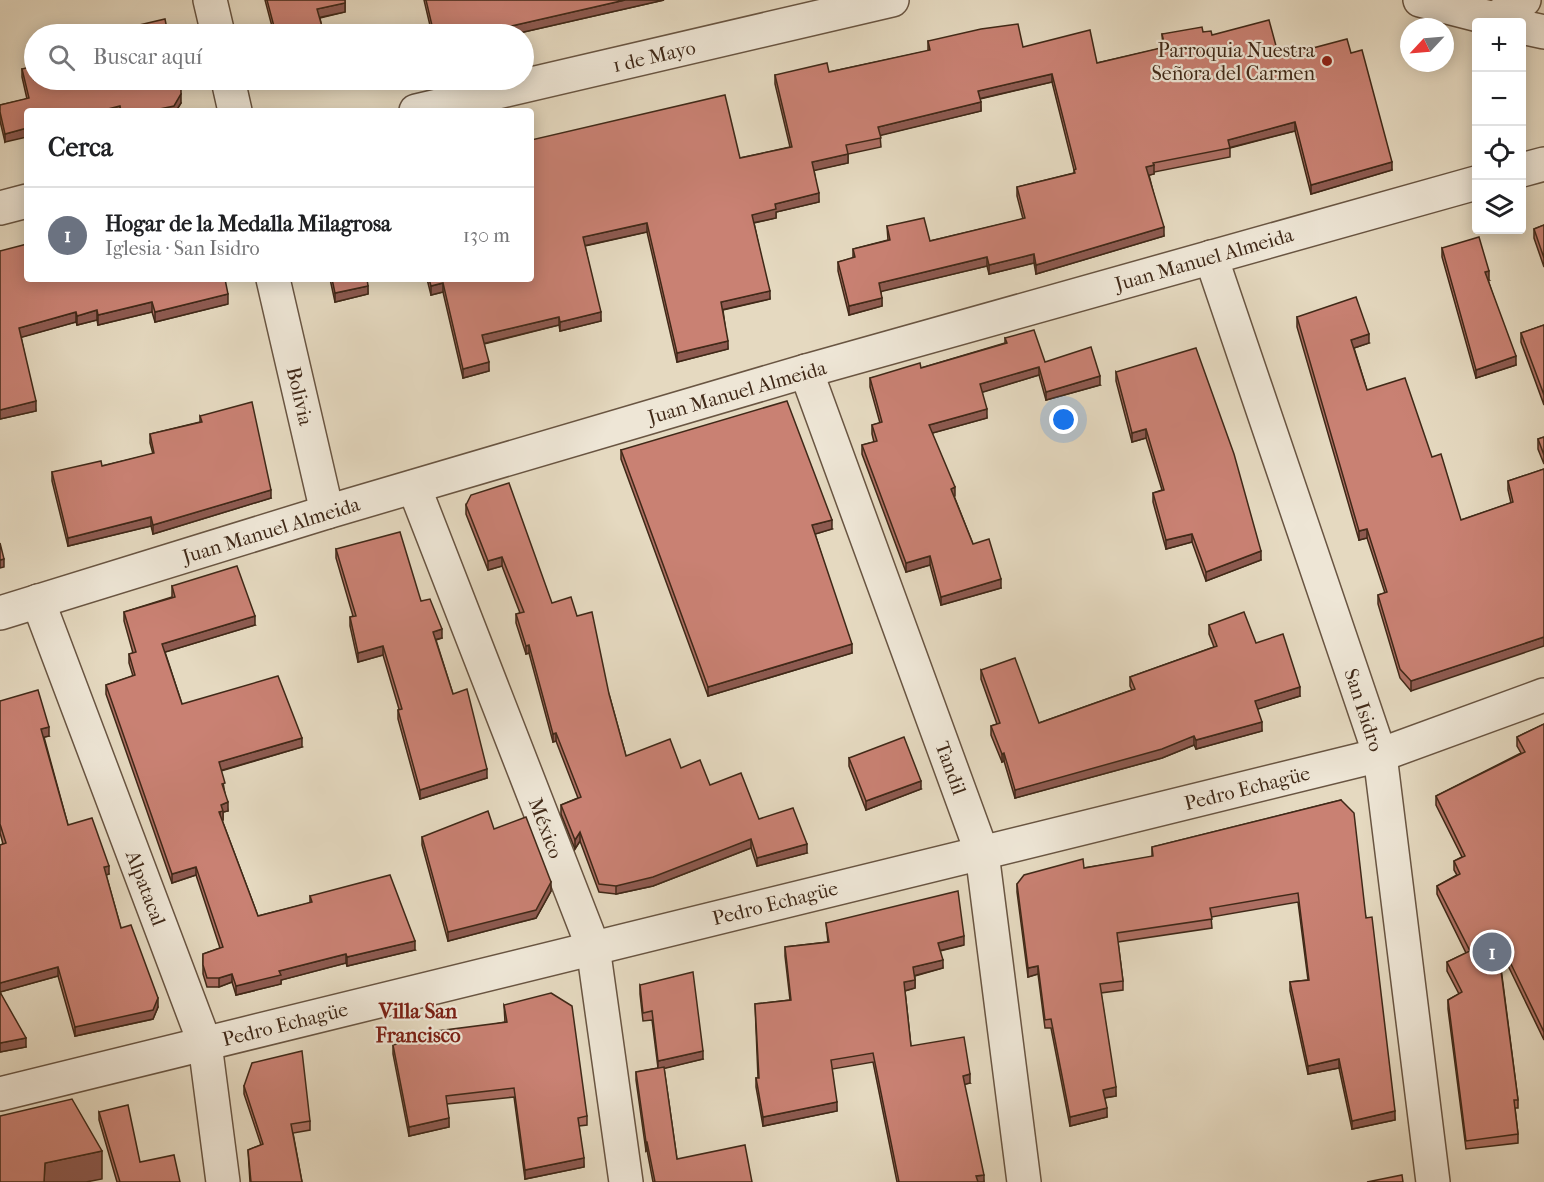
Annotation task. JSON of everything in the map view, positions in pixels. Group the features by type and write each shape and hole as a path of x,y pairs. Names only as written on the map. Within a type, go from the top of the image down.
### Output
{"street":[{"path":"210,0 216,24"},
{"name":"1 de Mayo","path":"534,83 891,0"},
{"path":"1420,0 1488,18"},
{"path":"1511,18 1524,0"},
{"path":"1526,28 1544,32"},
{"path":"230,90 234,108"},
{"name":"1 de Mayo","path":"429,108 506,90"},
{"path":"1526,169 1544,164"},
{"name":"Juan Manuel Almeida","path":"0,613 327,512 806,371 1472,184"},
{"path":"0,208 24,202"},
{"name":"San Isidro","path":"1211,257 1380,756 1433,1182"},
{"name":"Bolivia","path":"274,282 327,512"},
{"name":"Tandil","path":"806,371 982,853 1024,1182"},
{"name":"México","path":"414,487 593,947 626,1182"},
{"name":"Alpatacal","path":"38,601 205,1044 223,1182"},
{"name":"Pedro Echagüe","path":"0,1094 1380,756 1544,695"}],"building":[{"path":"267,0 345,0 345,3 317,9 321,24 273,24"},
{"path":"426,0 625,0 520,24 432,24"},
{"path":"165,19 166,24 144,24"},
{"path":"1269,20 1279,57 1347,39 1351,53 1362,50 1392,162 1311,185 1295,122 1228,140 1230,148 1153,163 1154,165 1146,167 1164,227 1036,265 1034,254 989,265 987,257 879,283 882,298 849,306 838,262 855,257 853,249 890,240 887,226 924,218 930,241 1025,218 1017,187 1075,173 1076,169 1052,74 978,91 981,102 878,127 881,138 846,145 848,154 812,162 819,193 775,204 776,209 752,215 770,291 721,302 728,341 677,353 647,223 583,237 601,312 560,322 559,317 482,335 489,362 463,369 443,283 431,286 430,282 534,282 534,139 725,95 740,158 792,147 775,75 827,63 829,72 930,50 928,41 981,29 1018,24 1023,47 1090,30 1097,63 1165,47 1162,34 1202,27 1203,32 1211,31 1212,35"},
{"path":"27,90 181,90 174,106 164,108 120,108 120,106 112,108 24,108 24,129 5,134 0,105 29,98"},
{"path":"1544,225 1544,258 1534,229"},
{"path":"1479,237 1489,271 1485,272 1516,356 1476,370 1442,248"},
{"path":"24,245 24,282 226,282 228,294 155,312 152,302 98,315 97,310 77,316 76,312 19,328 36,401 0,410 0,251"},
{"path":"333,282 367,282 368,286 335,293"},
{"path":"1356,297 1369,334 1351,340 1367,390 1405,378 1432,457 1441,454 1461,520 1513,502 1508,481 1544,469 1544,637 1411,681 1400,669 1378,595 1387,592 1367,529 1359,531 1297,317"},
{"path":"1544,325 1544,395 1521,333"},
{"path":"1034,330 1045,362 1091,347 1100,376 1046,392 1039,367 980,384 987,409 929,425 955,487 951,489 973,544 989,539 1001,579 941,597 930,556 906,563 862,445 877,441 872,425 882,422 870,378 920,363 921,368 1007,343 1005,338"},
{"path":"1196,348 1234,454 1261,551 1206,572 1192,534 1166,540 1153,493 1164,490 1146,429 1132,433 1116,372"},
{"path":"787,401 832,520 812,525 852,644 708,687 621,450"},
{"path":"252,402 271,490 153,525 151,517 68,538 52,472 101,461 102,466 154,453 150,434 202,422 200,416"},
{"path":"1544,437 1544,455 1538,439"},
{"path":"509,483 552,603 571,597 577,616 592,612 609,694 626,756 670,739 681,768 700,760 710,785 741,773 759,819 793,808 807,844 757,858 751,839 653,877 616,886 599,884 580,832 575,840 561,805 581,797 556,733 553,734 529,645 526,646 516,614 524,612 502,557 488,561 466,505 471,495"},
{"path":"400,532 421,601 430,599 442,629 433,632 453,694 467,689 487,769 420,790 398,710 402,709 383,646 358,653 350,617 356,616 336,549"},
{"path":"0,543 4,559 0,560"},
{"path":"237,566 255,616 162,644 182,704 278,676 302,738 219,762 225,783 222,784 228,802 221,805 223,811 219,812 258,916 312,902 310,896 390,875 415,941 347,957 346,954 279,971 281,975 236,986 232,974 219,978 207,978 203,965 203,954 223,947 196,867 172,874 106,685 135,675 129,654 136,652 124,612 175,597 172,586"},
{"path":"1244,612 1256,643 1283,634 1300,687 1255,701 1262,722 1196,740 1194,736 1162,749 1015,790 1004,753 1002,754 991,726 1000,723 981,670 1015,658 1039,723 1135,689 1130,677 1217,646 1209,625"},
{"path":"38,690 49,727 41,729 68,825 92,818 109,866 104,867 121,928 131,925 158,998 153,1010 75,1027 58,967 0,983 0,845 6,843 0,824 0,701"},
{"path":"1544,724 1544,1032 1496,933 1518,1100 1514,1100 1518,1134 1466,1141 1448,1000 1462,992 1447,962 1470,951 1437,886 1460,874 1454,861 1465,856 1436,796 1525,752 1517,737"},
{"path":"904,737 921,781 866,801 849,758"},
{"path":"1341,800 1354,813 1366,918 1372,917 1395,1111 1352,1121 1339,1059 1308,1066 1290,982 1309,980 1298,893 1210,908 1212,919 1117,933 1123,981 1100,984 1116,1087 1103,1090 1107,1108 1070,1117 1051,1019 1045,1020 1038,966 1028,968 1017,884 1024,875 1083,859 1084,868 1153,856 1152,847"},
{"path":"488,811 494,829 526,817 551,882 536,910 448,932 422,837"},
{"path":"958,891 964,936 938,943 943,960 913,967 915,980 904,982 911,1046 964,1037 970,1074 963,1076 984,1175 976,1176 978,1182 899,1182 873,1053 831,1060 837,1102 763,1117 756,1078 759,1078 755,1004 791,1000 785,947 829,942 826,923"},
{"path":"693,972 703,1051 658,1061 652,1011 643,1013 640,985"},
{"path":"0,992 26,1038 0,1043"},
{"path":"551,993 572,1006 587,1116 578,1118 584,1158 525,1170 514,1088 446,1096 449,1118 409,1127 393,1045 437,1034 437,1031 507,1022 504,1005"},
{"path":"302,1051 310,1121 291,1124 302,1182 251,1182 248,1150 263,1144 244,1086 252,1063"},
{"path":"664,1067 677,1159 745,1145 752,1182 655,1182 646,1142 636,1072"},
{"path":"72,1099 102,1151 45,1163 44,1182 0,1182 0,1116"},
{"path":"128,1105 140,1162 174,1155 180,1182 120,1182 99,1112"},
{"path":"1402,1175 1403,1182 1367,1182"}],"place":[{"name":"Parroquia Nuestra Señora del Carmen","path":"1327,61"},
{"name":"Hogar de la Medalla Milagrosa","path":"1492,952"}],"district":[{"name":"Villa San Francisco","path":"418,1023"}]}
